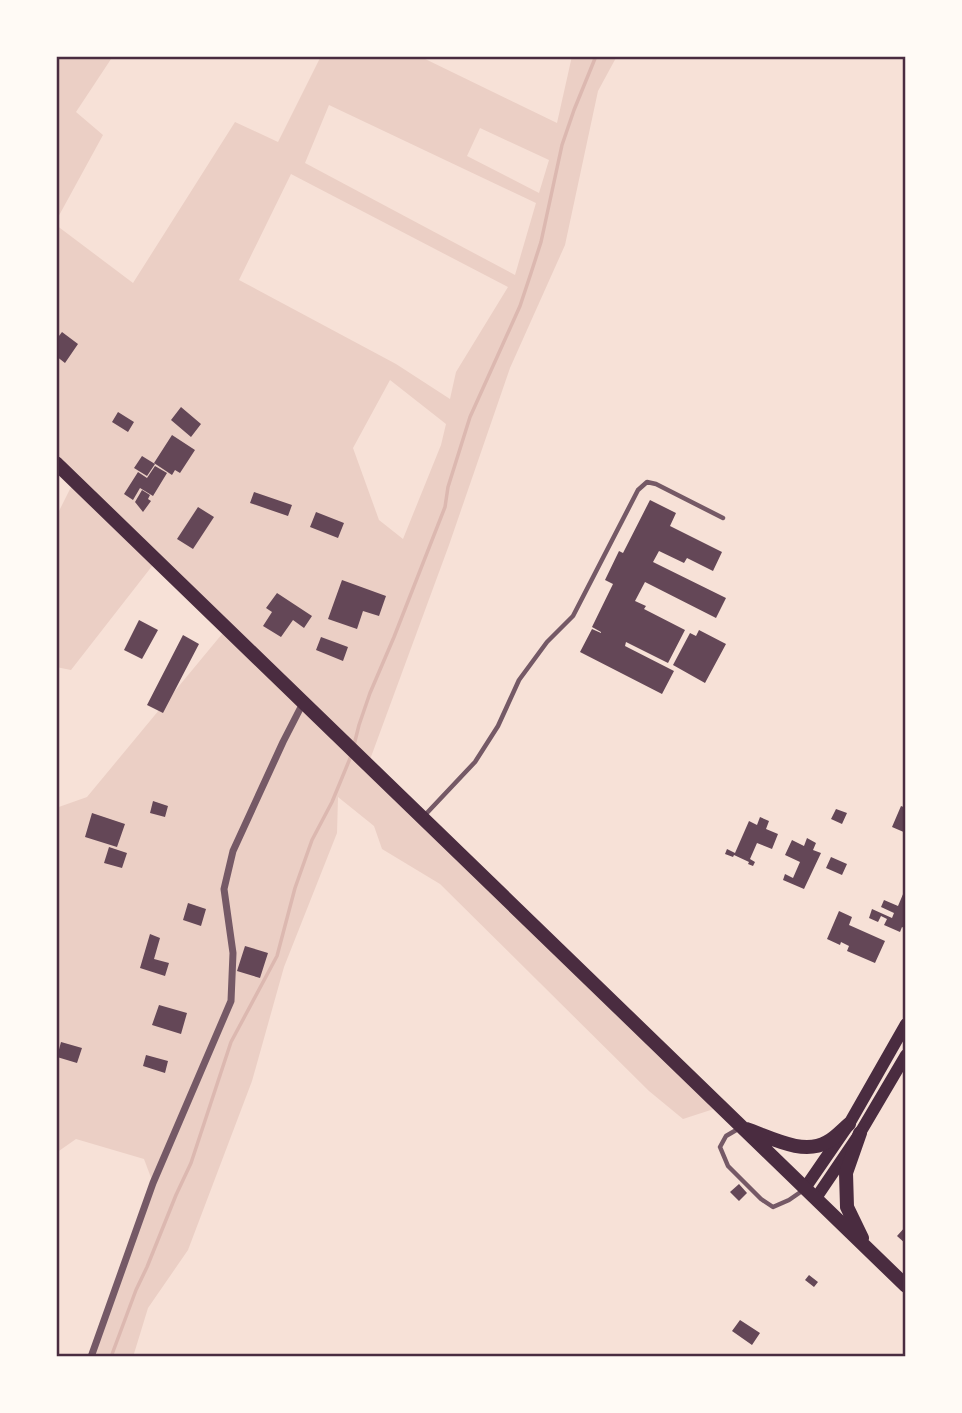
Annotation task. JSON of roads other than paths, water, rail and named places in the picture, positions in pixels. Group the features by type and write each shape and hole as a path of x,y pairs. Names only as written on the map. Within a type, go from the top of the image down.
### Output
{"highway":[{"path":"56,463 906,1286"},
{"path":"740,1127 793,1147 811,1147 826,1143 855,1129"},
{"path":"855,1129 846,1173 847,1206 868,1249"}],"main road":[{"path":"816,1198 855,1129 906,1024"},
{"path":"805,1188 855,1129 906,1055"}],"street":[{"path":"91,1357 153,1182 231,1001 233,953 224,889 233,851 304,703"}],"lane":[{"path":"422,818 475,762 498,726 519,680 547,642 573,617 639,490 647,482 723,518"},
{"path":"740,1127 726,1136 720,1147 728,1166 761,1199 773,1207 789,1200 805,1188"}],"waterway":[{"path":"354,745 370,693 445,507 448,487 470,417 520,306 541,242 562,145 596,56"},
{"path":"111,1357 136,1290 191,1163 231,1042 277,956 295,888 312,840 332,802 351,756"}]}
